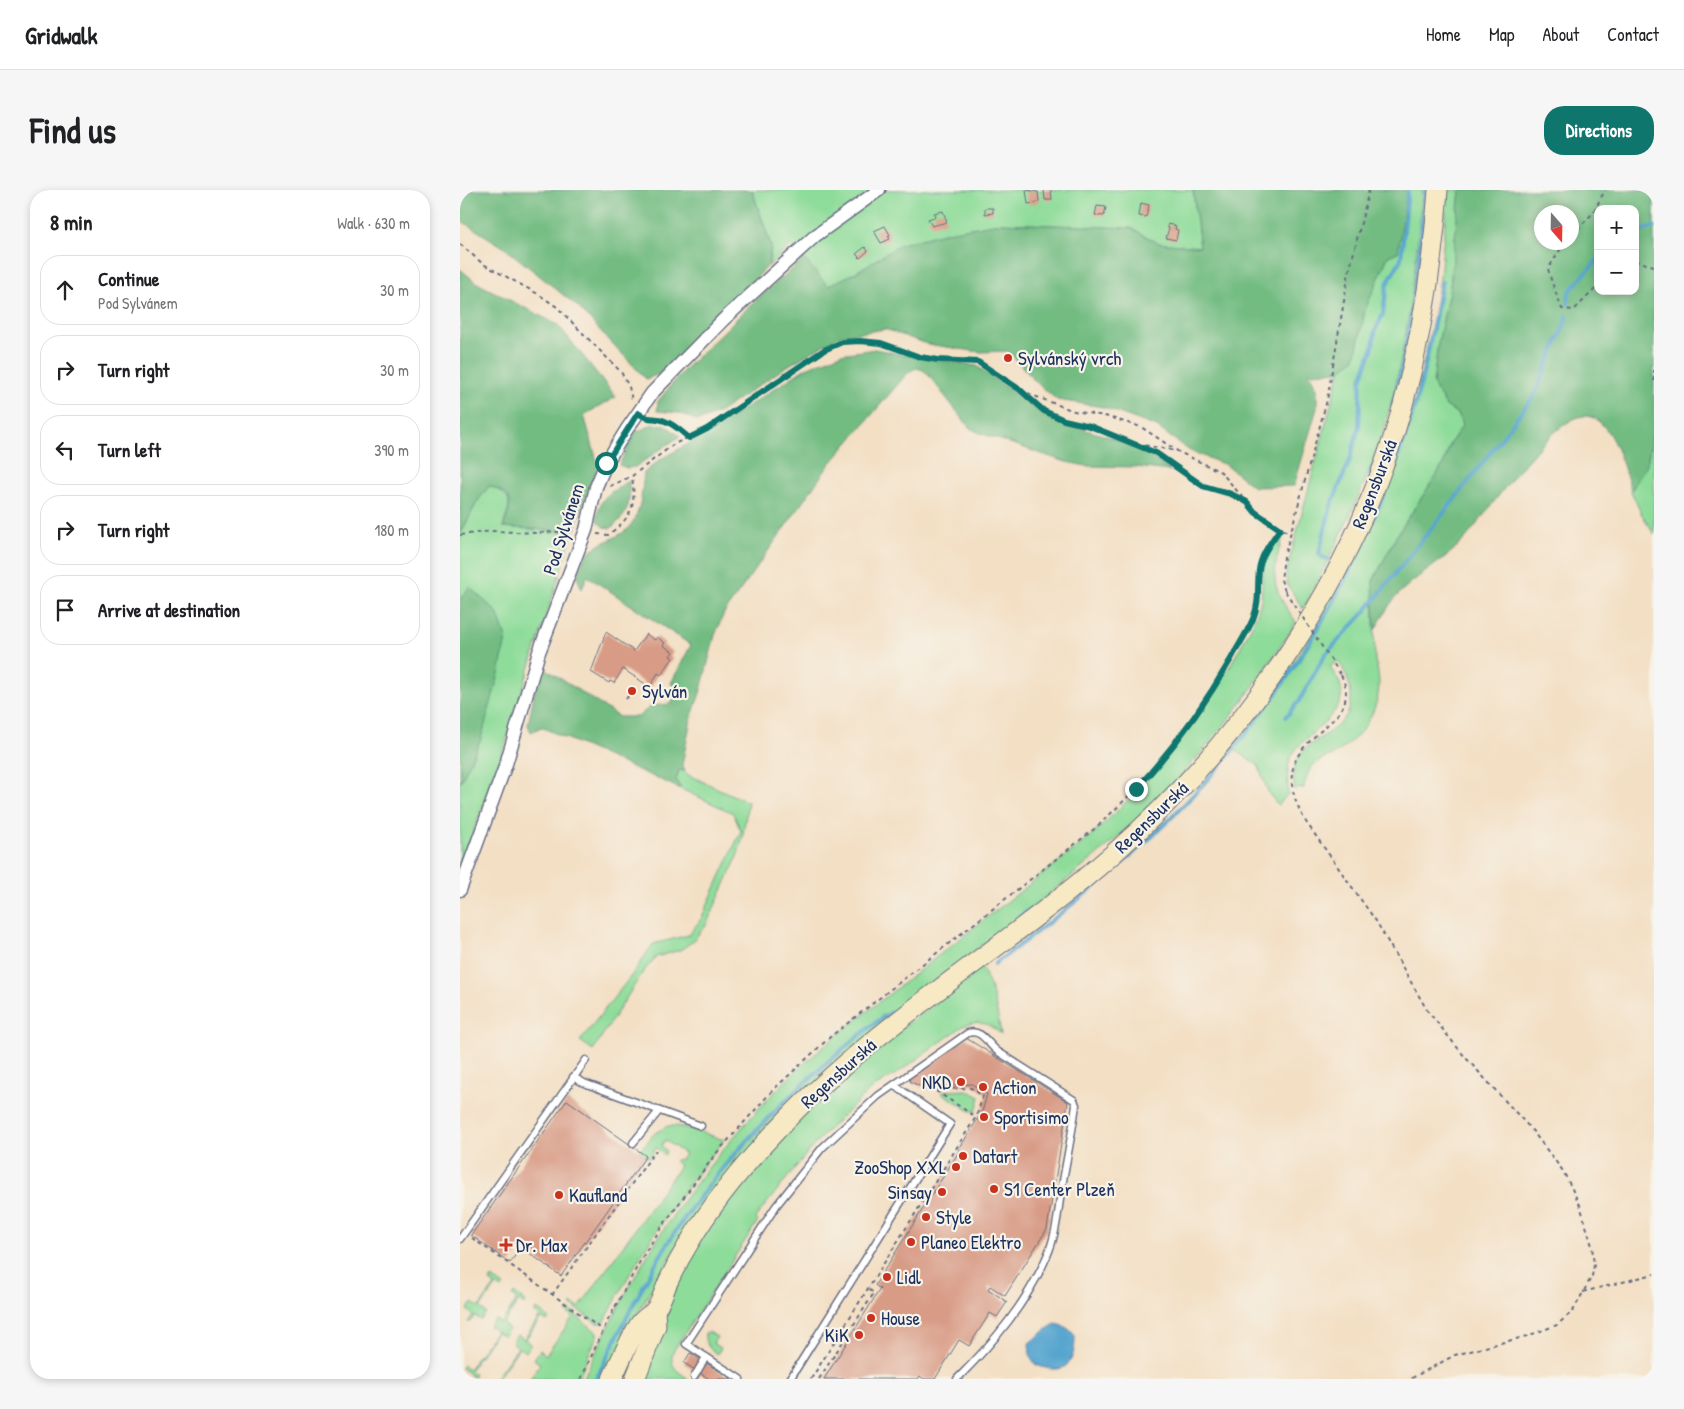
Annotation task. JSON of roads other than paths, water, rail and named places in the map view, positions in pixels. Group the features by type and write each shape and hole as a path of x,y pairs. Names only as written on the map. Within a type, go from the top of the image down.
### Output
{"main road":[{"name":"Regensburská","path":"612,1379 641,1321 655,1310 677,1263 703,1221 736,1176 791,1116 832,1076 876,1039 1070,890 1113,854 1160,811 1195,774 1237,726 1267,685 1309,620 1342,561 1366,509 1386,457 1403,403 1421,322 1428,280 1438,190"},
{"name":"Regensburská","path":"635,1379 656,1326 655,1310"}],"street":[{"name":"Pod Sylvánem","path":"460,890 506,764 539,652 586,530 596,487 606,463 638,413 659,386 724,319 815,236 879,190"}],"lane":[{"path":"740,1379 686,1344 776,1206 822,1148 878,1096 968,1034 976,1032 983,1036 997,1051 1076,1103 1056,1227 1048,1254 1034,1281 1006,1325 993,1342 957,1379"},
{"path":"460,1239 586,1060"},
{"path":"574,1077 584,1083 701,1126"},
{"path":"790,1379 950,1124 894,1085"},
{"path":"633,1143 659,1111"},
{"path":"694,1377 706,1357"}],"water":[{"path":"1056,1324 1067,1328 1075,1336 1075,1346 1070,1361 1066,1366 1054,1369 1036,1365 1030,1356 1029,1343"}],"waterway":[{"path":"1329,560 1322,557 1319,553 1331,506 1350,460 1359,426 1361,379 1373,347 1375,331 1383,314 1387,284 1401,259 1408,190"},
{"path":"1393,406 1414,298 1425,190"},
{"path":"1639,232 1654,227"},
{"path":"1568,304 1569,292 1594,264"},
{"path":"995,964 1107,876 1170,819 1209,778 1246,734 1280,688 1311,640 1339,591 1387,487 1417,397 1427,359 1442,282"},
{"path":"1286,717 1299,701 1325,655 1363,614 1534,396 1567,316"},
{"path":"1370,474 1375,460"},
{"path":"1018,918 1031,909"},
{"path":"596,1379 632,1307 671,1238 691,1208 714,1179 762,1124 815,1073 871,1026 903,1005"}],"place":[{"name":"Sylvánský vrch","path":"1008,358"},
{"name":"Sylván","path":"632,691"},
{"name":"NKD","path":"961,1082"},
{"name":"Action","path":"983,1087"},
{"name":"Sportisimo","path":"984,1117"},
{"name":"Datart","path":"963,1156"},
{"name":"ZooShop XXL","path":"956,1167"},
{"name":"S1 Center Plzeň","path":"994,1189"},
{"name":"Sinsay","path":"942,1192"},
{"name":"Kaufland","path":"559,1195"},
{"name":"Style","path":"926,1217"},
{"name":"Planeo Elektro","path":"911,1242"},
{"name":"Dr. Max","path":"506,1245"},
{"name":"Lidl","path":"887,1277"},
{"name":"House","path":"871,1318"},
{"name":"KiK","path":"859,1335"}]}
